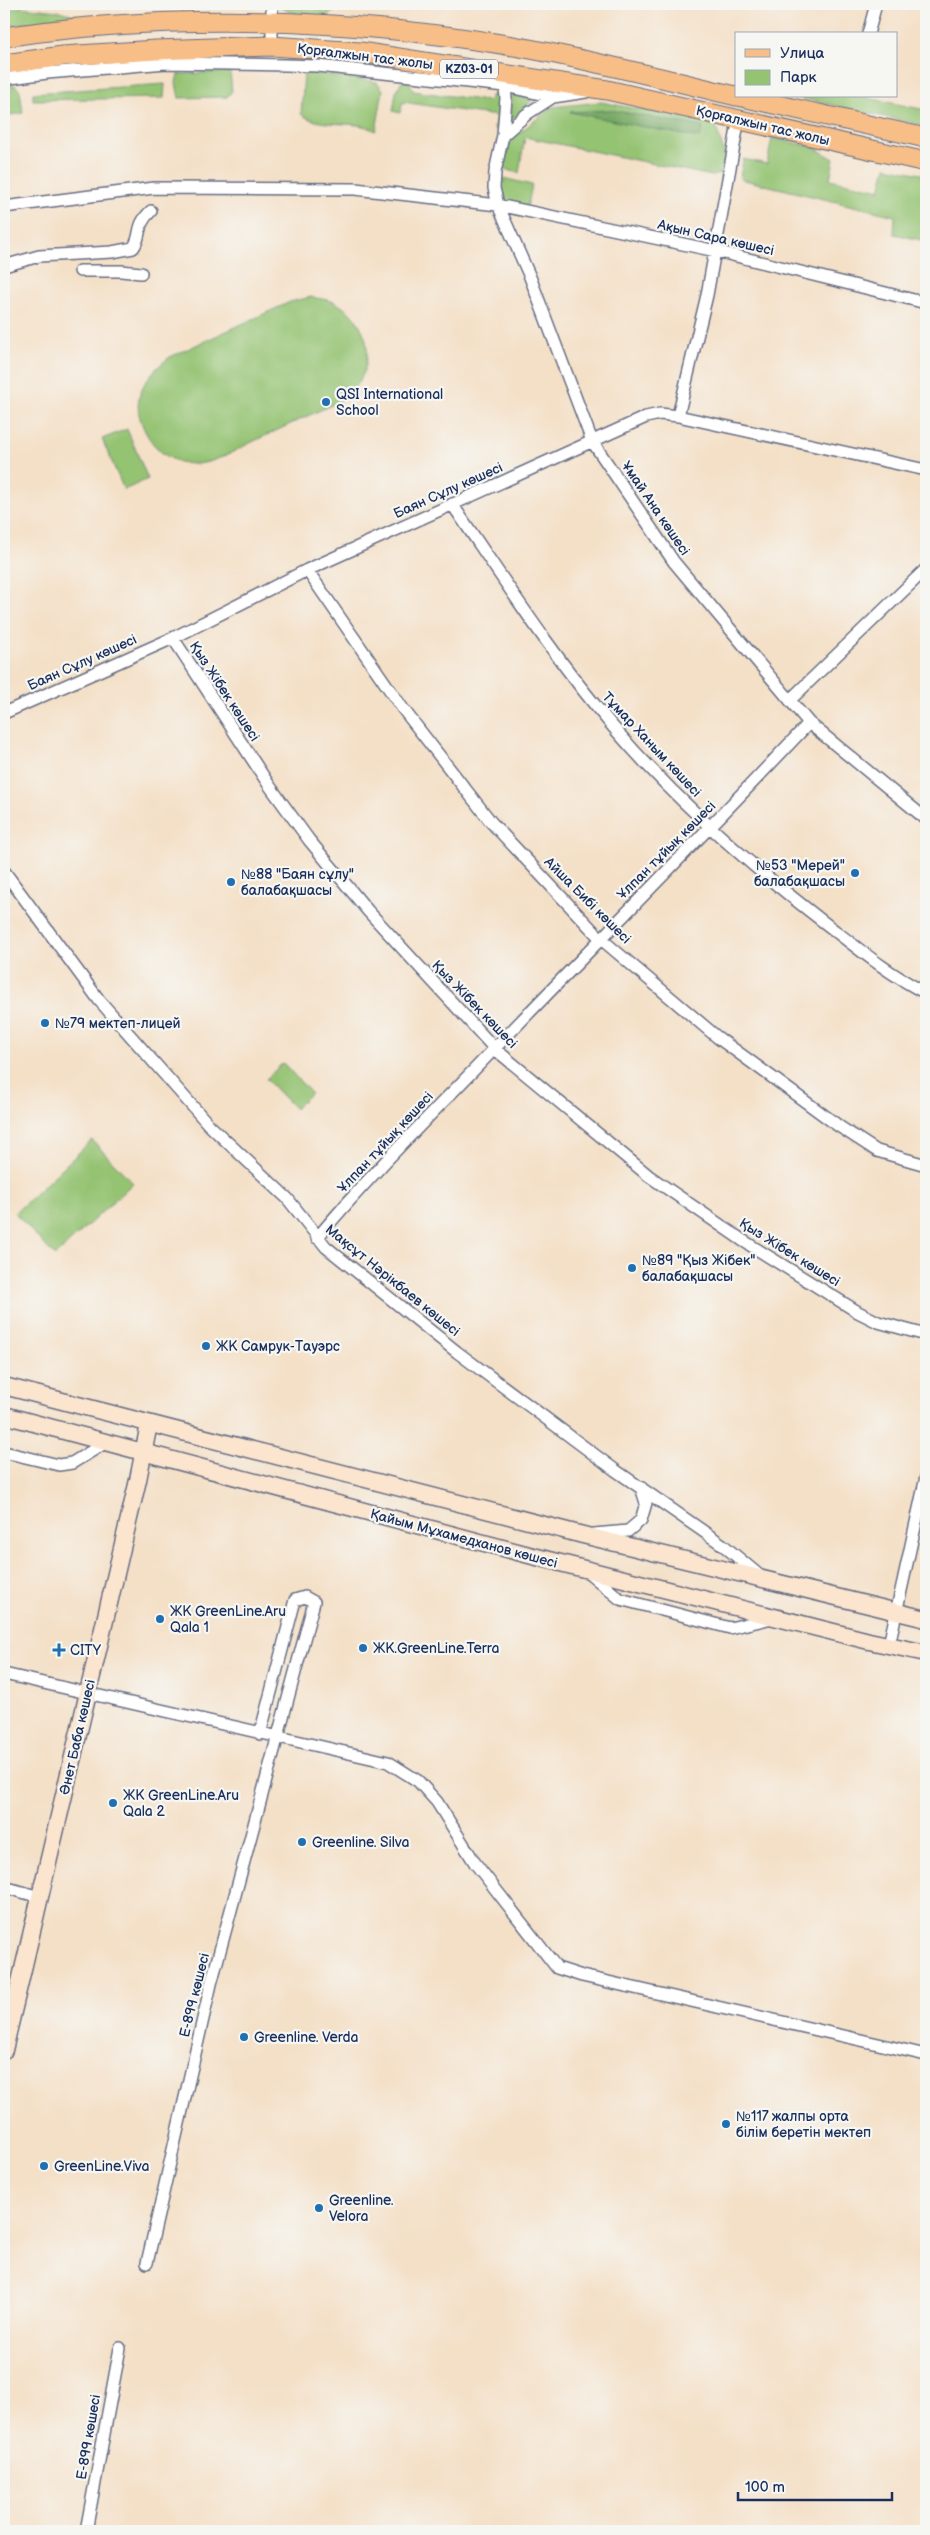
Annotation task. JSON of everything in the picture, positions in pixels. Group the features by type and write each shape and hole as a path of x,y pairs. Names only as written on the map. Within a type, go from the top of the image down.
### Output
{"main road":[{"name":"Қорғалжын тас жолы","path":"4,37 130,24 272,13 359,27 519,47 735,95"},
{"name":"Қорғалжын тас жолы","path":"4,64 82,54 272,46 360,52 607,90 739,118 926,162"},
{"path":"739,118 740,98"},
{"name":"Қорғалжын тас жолы","path":"749,98 926,138"},
{"path":"4,1386 583,1535 926,1619"},
{"name":"Қайым Мұхамедханов көшесі","path":"4,1415 584,1570 926,1653"},
{"name":"Әнет Баба көшесі","path":"4,2050 138,1480 149,1424"}],"street":[{"path":"869,32 876,4"},
{"path":"272,13 272,46"},
{"path":"4,80 47,73 166,63 318,66 505,86 552,97 607,90"},
{"name":"Ұмай Ана көшесі","path":"505,86 503,135 495,172 494,188 498,206 530,277 592,441 674,562 809,722 926,819"},
{"path":"503,135 527,114 552,97"},
{"path":"678,416 716,251 739,118"},
{"name":"Ақын Сара көшесі","path":"4,207 154,188 355,189 498,206 716,251 926,303"},
{"path":"4,266 39,256 112,252 133,248 137,243 138,228 150,210"},
{"path":"80,271 121,271 141,274"},
{"name":"Баян Сұлу көшесі","path":"4,713 173,638 307,570 646,417 660,414 678,416 926,470"},
{"name":"Тұмар Ханым көшесі","path":"452,504 560,660 613,728 662,780 711,827 801,904 879,964 926,993"},
{"path":"790,700 926,569"},
{"name":"Айша Бибі көшесі","path":"307,570 402,709 492,822 600,938 717,1036 840,1127 878,1151 926,1165"},
{"name":"Қыз Жібек көшесі","path":"173,638 269,785 309,840 368,911 495,1049 649,1176 742,1240 858,1312 878,1322 926,1335"},
{"name":"Ұлпан тұйық көшесі","path":"317,1238 395,1152 600,938 711,827 809,722"},
{"name":"Мақсұт Нәрікбаев көшесі","path":"4,871 98,1000 209,1125 287,1198 317,1238 457,1352 723,1545 765,1580"},
{"path":"4,1452 59,1465 72,1463 105,1442"},
{"path":"889,1645 921,1521 926,1478"},
{"path":"583,1535 628,1531 641,1520 646,1503 641,1487"},
{"name":"Е-899 көшесі","path":"147,2263 211,1984 314,1602 306,1597 295,1600 260,1734"},
{"path":"4,1674 388,1762 418,1780 437,1802 475,1863 557,1968 582,1976 926,2056"},
{"path":"4,1887 40,1897"},
{"name":"Е-899 көшесі","path":"86,2531 120,2348"}],"green space":[{"path":"278,4 344,4 334,12 316,16 293,13 281,8"},
{"path":"21,7 59,11 87,18 4,26 4,10"},
{"path":"230,72 232,91 227,97 179,98 176,83 178,74"},
{"path":"317,73 377,82 383,90 376,131 358,125 318,122 301,114 304,74"},
{"path":"409,80 413,91 488,101 495,91 500,95 497,130 494,128 496,116 403,102 400,113 393,111 396,92 401,82"},
{"path":"165,84 164,98 33,100 33,93"},
{"path":"15,85 20,91 23,113 4,116 4,86"},
{"path":"512,95 533,99 522,112 509,121"},
{"path":"801,98 868,98 926,110 926,126"},
{"path":"601,102 715,124 725,155 722,173 712,176 525,137 519,173 503,169 510,140 552,107"},
{"path":"610,110 703,127 699,138 570,112"},
{"path":"772,138 813,147 834,159 830,179 880,190 886,167 926,175 926,241 894,234 895,216 740,179 743,159 767,164"},
{"path":"503,178 532,185 527,207 507,203 500,185"},
{"path":"311,297 332,301 346,309 362,329 366,340 366,365 361,377 350,393 336,403 210,461 196,464 185,463 166,456 158,450 142,424 138,405 142,388 157,368 170,357 290,302"},
{"path":"127,429 148,479 124,490 102,439"},
{"path":"283,1063 311,1093 295,1109 266,1079"},
{"path":"92,1140 133,1183 55,1256 15,1213"}],"place":[{"name":"QSI International School","path":"326,402"},
{"name":"№53 \"Мерей\" балабақшасы","path":"855,873"},
{"name":"№88 \"Баян сұлу\" балабақшасы","path":"231,882"},
{"name":"№79 мектеп-лицей","path":"45,1023"},
{"name":"№89 \"Қыз Жібек\" балабақшасы","path":"632,1268"},
{"name":"ЖК Самрук-Тауэрс","path":"206,1346"},
{"name":"ЖК GreenLine.Aru Qala 1","path":"160,1619"},
{"name":"ЖК.GreenLine.Terra","path":"363,1648"},
{"name":"CITY","path":"59,1650"},
{"name":"ЖК GreenLine.Aru Qala 2","path":"113,1803"},
{"name":"Greenline. Silva","path":"302,1842"},
{"name":"Greenline. Verda","path":"244,2037"},
{"name":"№117 жалпы орта білім беретін мектеп","path":"726,2124"},
{"name":"GreenLine.Viva","path":"44,2166"},
{"name":"Greenline. Velora","path":"319,2208"}]}
